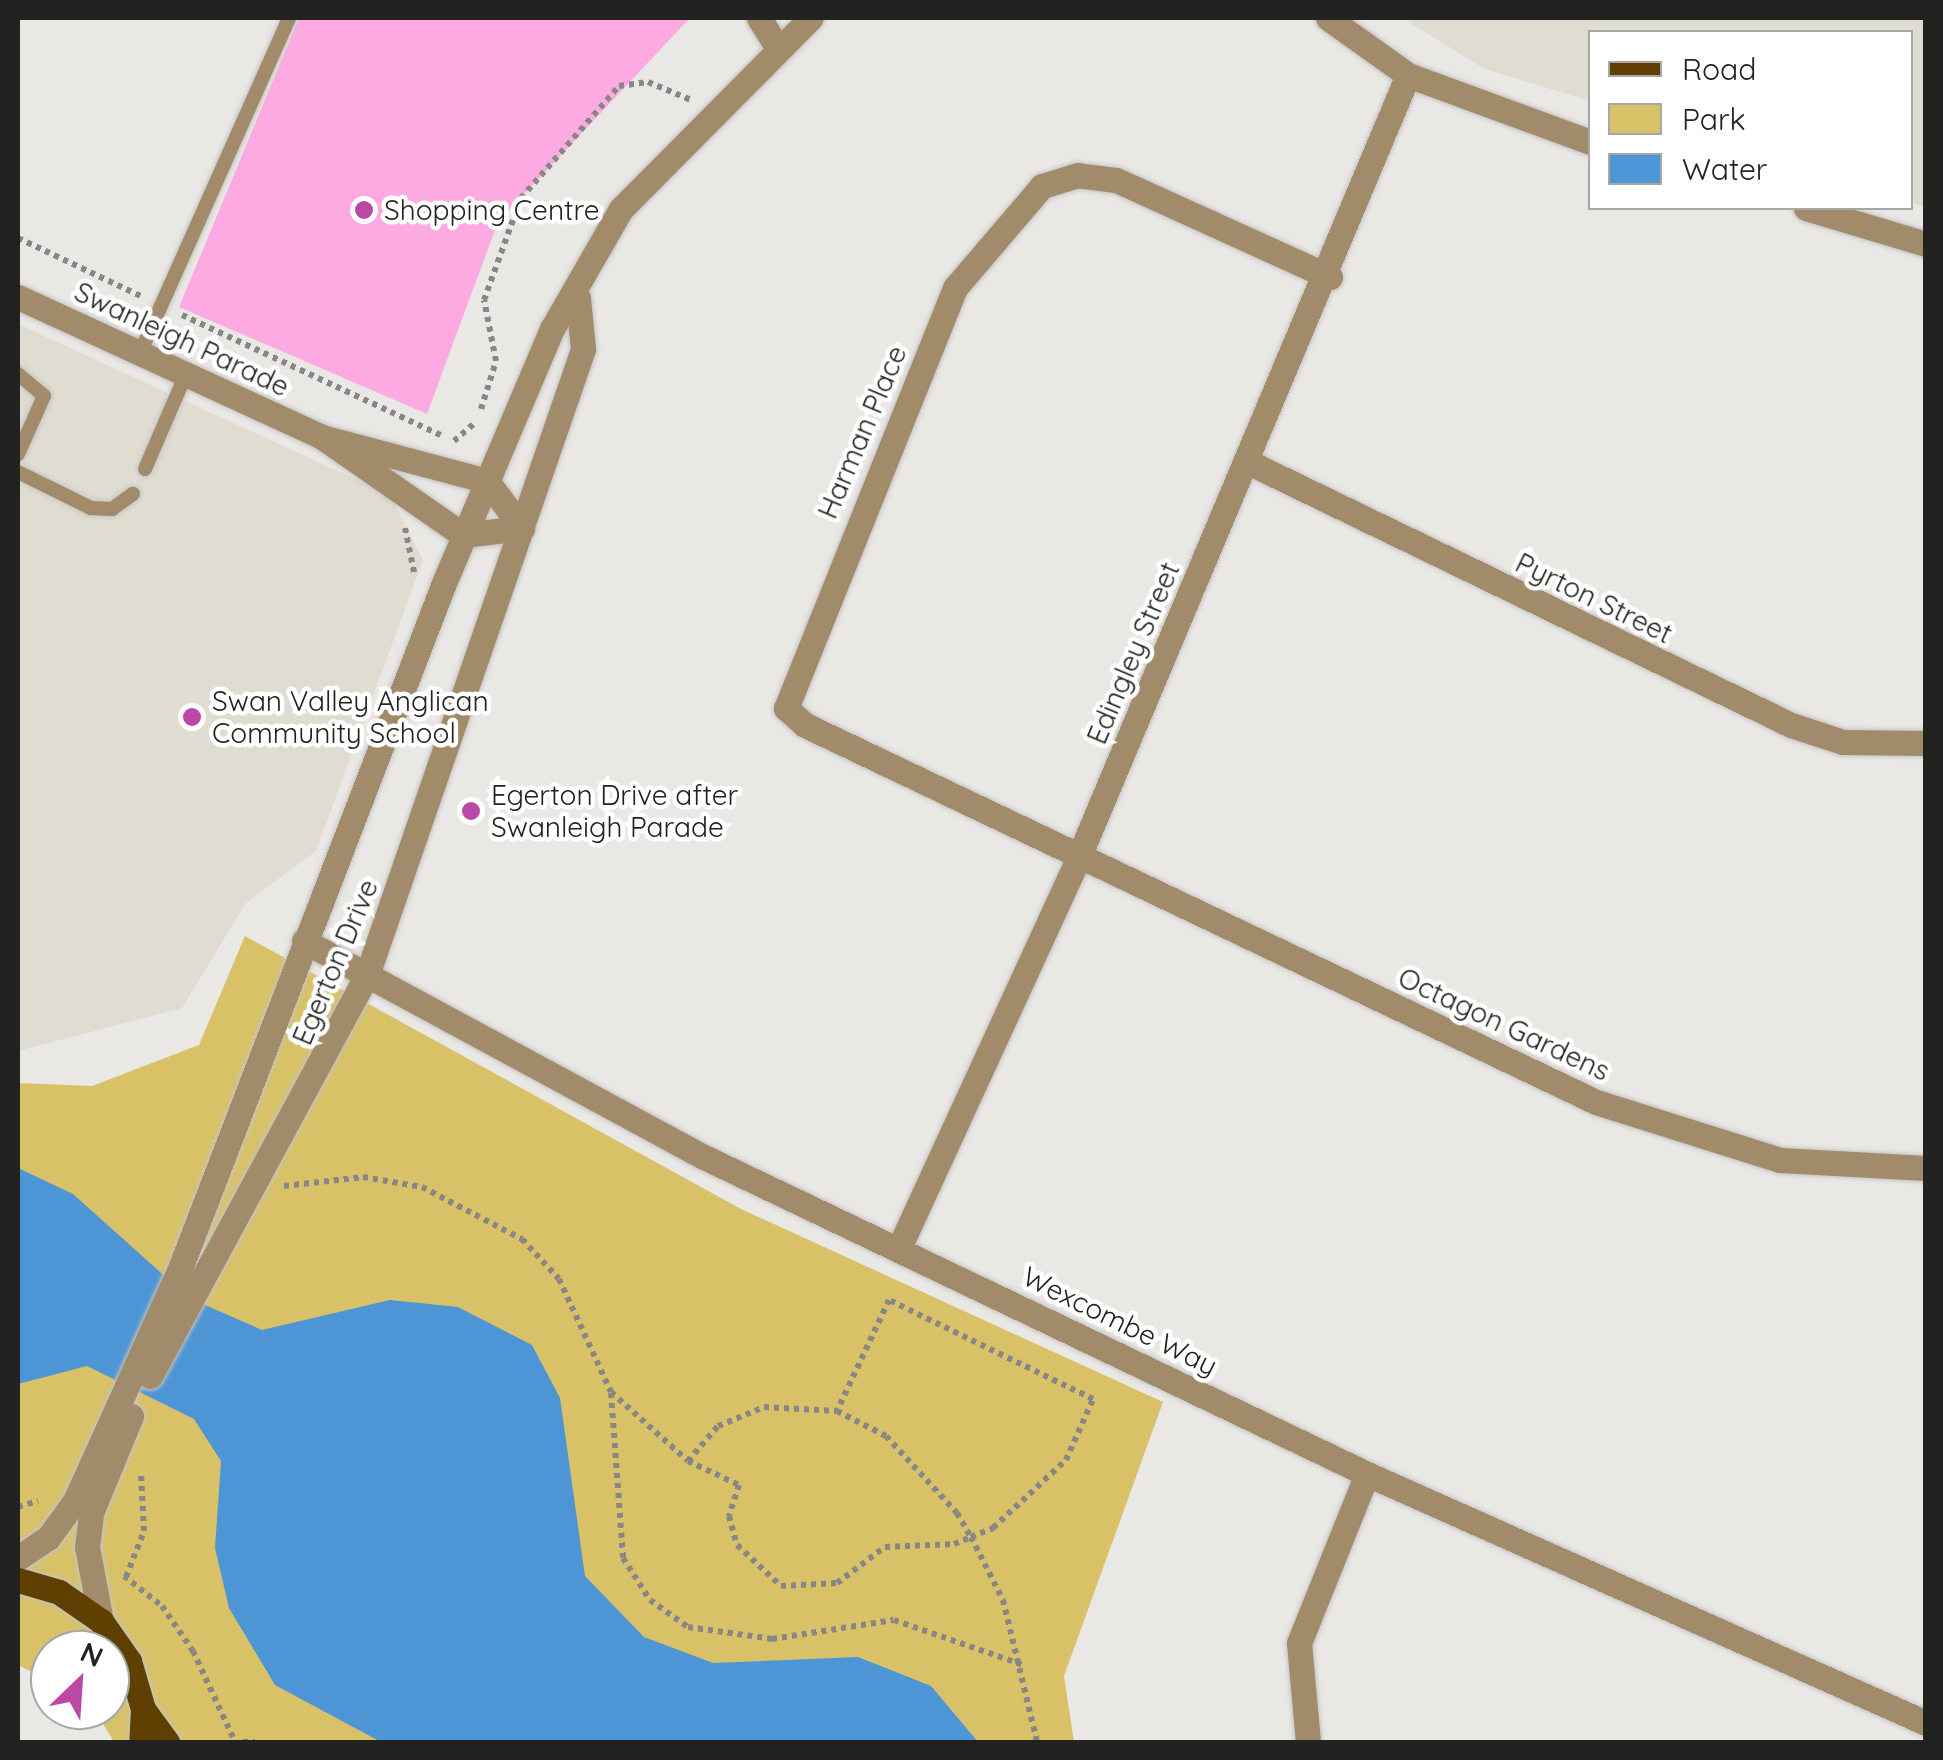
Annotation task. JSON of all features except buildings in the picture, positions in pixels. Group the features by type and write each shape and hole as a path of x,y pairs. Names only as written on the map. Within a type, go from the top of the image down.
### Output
{"main road":[{"path":"18,1580 60,1592 100,1620 129,1661 143,1708 168,1742"},
{"path":"141,1742 143,1708"}],"street":[{"path":"759,18 775,44"},
{"name":"Egerton Drive","path":"18,1558 48,1538 74,1501 122,1417 189,1271 304,941 463,535 552,330 578,298 621,209 775,44 810,18"},
{"path":"1328,18 1408,74 1588,141"},
{"name":"Edingley Street","path":"899,1248 1080,854 1330,277 1408,74"},
{"name":"Harman Place","path":"1080,854 805,726 786,708 788,686 955,288 1042,186 1078,175 1116,180 1330,277"},
{"path":"1813,210 1926,244"},
{"name":"Swanleigh Parade","path":"18,296 322,437 463,535"},
{"name":"Egerton Drive","path":"189,1271 327,1062 367,975 583,349 578,298"},
{"name":"Swanleigh Parade","path":"322,437 488,481"},
{"name":"Pyrton Street","path":"1248,462 1791,725 1843,742 1926,743"},
{"path":"463,535 522,528 488,481"},
{"name":"Octagon Gardens","path":"1080,854 1663,1128 1780,1160 1926,1168"},
{"name":"Wexcombe Way","path":"304,941 704,1157 1367,1474 1926,1723"},
{"name":"Egerton Drive","path":"100,1620 88,1556 92,1513 122,1417"},
{"path":"1308,1742 1300,1643 1367,1474"}],"lane":[{"path":"140,353 289,18"},
{"path":"18,374 44,396 18,454"},
{"path":"146,469 186,374"},
{"path":"18,472 102,510 134,494"}],"path":[{"path":"18,238 456,442 477,422 496,361 483,311 492,273 520,198 619,86 669,88 708,114"},
{"path":"268,1187 362,1177 422,1187 471,1208 522,1239 559,1279 611,1392 623,1558 650,1600 688,1626 772,1639 894,1620 1026,1666"},
{"path":"611,1392 688,1461 738,1485 729,1516 736,1545 782,1586 838,1583 885,1546 971,1537 1028,1501 1066,1460 1094,1399 889,1300 837,1411"},
{"path":"688,1461 718,1426 764,1407 837,1411 928,1474 971,1537 1026,1666 1038,1742"},
{"path":"126,1577 144,1531 140,1452"},
{"path":"88,1556 126,1577 162,1606 193,1651 235,1742"}],"shaded area":[{"path":"1402,18 1925,18 1925,207 1913,203 1913,30 1588,30 1588,100 1485,69"},
{"name":"Swan Valley Anglican Community School","path":"18,324 390,495 423,560 316,851 246,903 182,1008 18,1051"}],"green space":[{"path":"245,936 741,1209 1163,1402 1064,1676 1074,1742 114,1742 107,1730 130,1730 130,1630 30,1630 30,1671 18,1665 18,1083 92,1086 199,1045"}],"water":[{"path":"18,1168 73,1194 189,1298 262,1330 390,1300 458,1307 532,1345 560,1398 585,1576 644,1637 713,1663 858,1657 931,1686 978,1742 381,1742 275,1685 229,1608 215,1548 221,1461 194,1419 87,1366 18,1384"}],"place":[{"name":"Shopping Centre","path":"364,210"},
{"name":"Swan Valley Anglican Community School","path":"192,717"},
{"name":"Egerton Drive after Swanleigh Parade","path":"471,811"}]}
